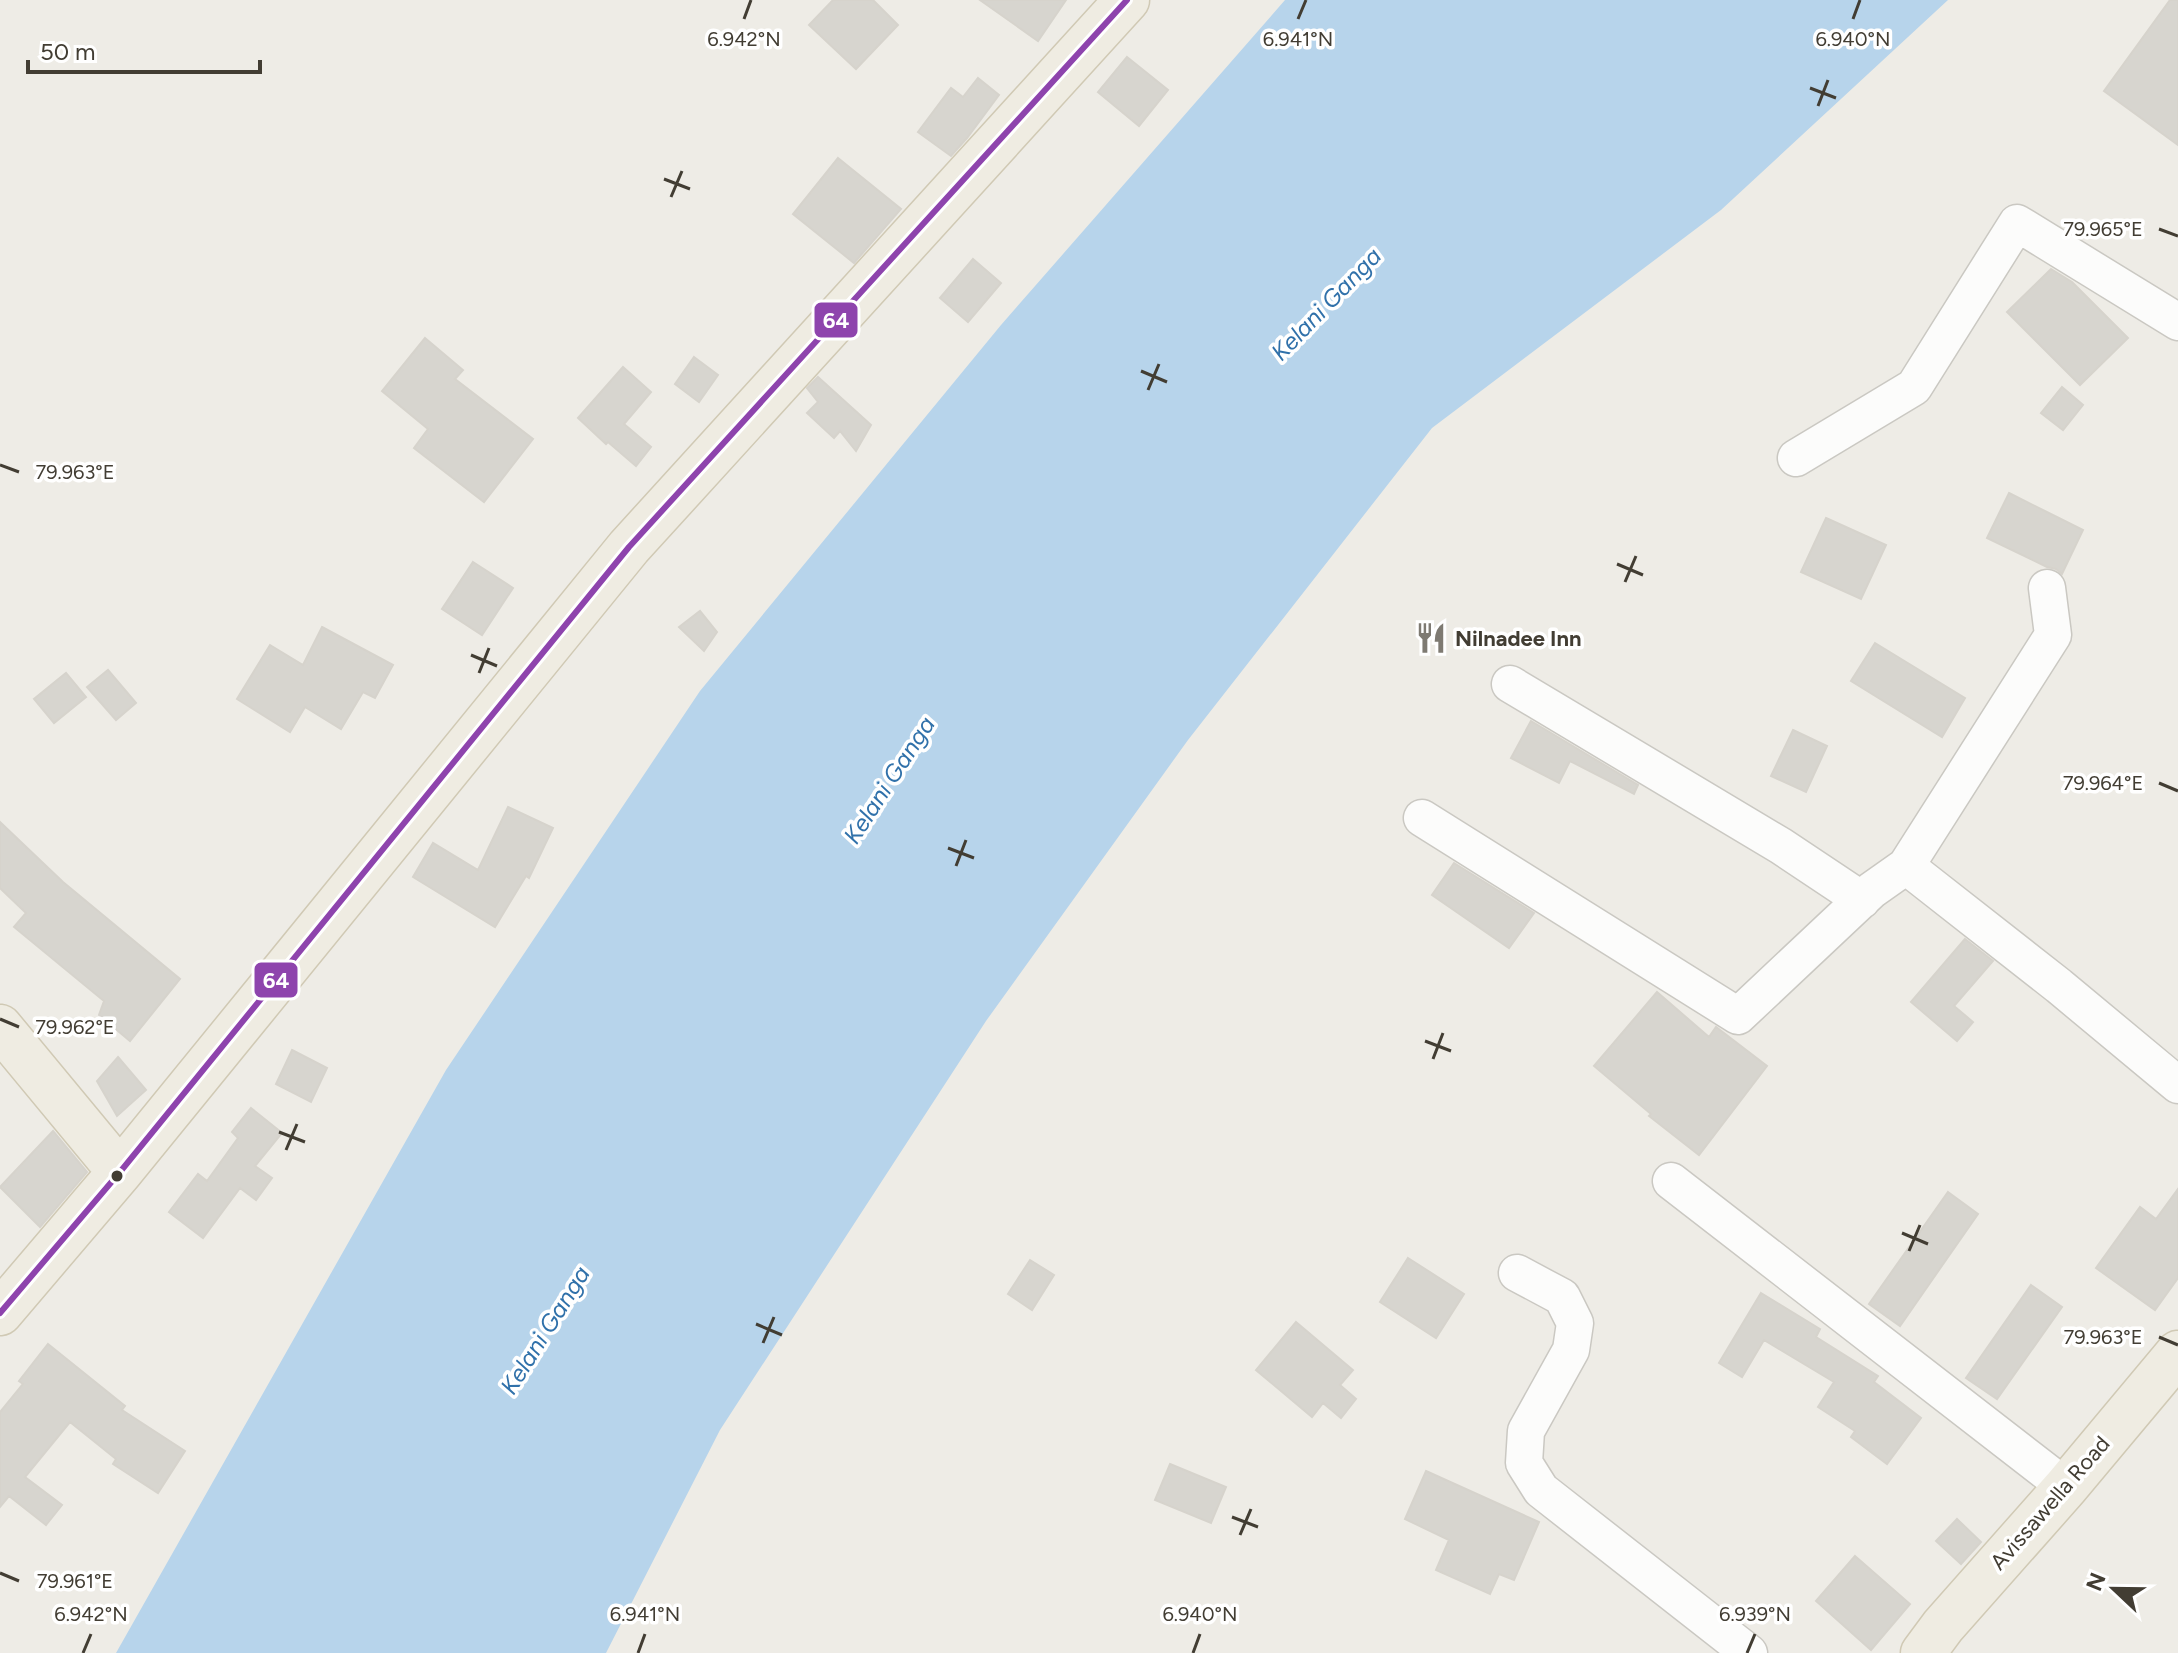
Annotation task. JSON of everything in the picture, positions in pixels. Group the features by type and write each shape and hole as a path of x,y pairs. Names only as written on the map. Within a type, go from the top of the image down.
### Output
{"main road":[{"path":"0,1313 120,1172 629,547 1127,0"},
{"path":"0,1027 120,1172"},
{"name":"Avissawella Road","path":"1923,1653 2178,1353"}],"street":[{"path":"1796,458 1914,387 2017,223 2178,322"},
{"path":"1422,818 1738,1016 1862,900 1906,866 2053,635 2047,588"},
{"path":"1510,684 1781,846 1862,900"},
{"path":"1906,866 2059,986 2178,1085"},
{"path":"1671,1181 2066,1487"},
{"path":"1517,1273 1562,1297 1575,1323 1571,1350 1526,1431 1524,1463 1541,1490 1749,1653"}],"water":[{"name":"Kelani Ganga","path":"1285,0 1948,0 1721,210 1432,428 1188,740 986,1021 720,1430 606,1653 116,1653 446,1070 700,691 1001,325"}],"building":[{"path":"833,0 873,0 898,25 856,69 809,25"},
{"path":"980,0 1066,0 1038,41"},
{"path":"2170,0 2178,0 2178,145 2104,91"},
{"path":"1127,57 1168,90 1139,126 1098,92"},
{"path":"978,78 999,95 951,156 918,132 951,88 963,97"},
{"path":"838,158 901,209 854,263 793,214"},
{"path":"973,259 1001,283 968,322 940,298"},
{"path":"2051,269 2072,282 2128,338 2080,385 2007,312"},
{"path":"425,338 463,370 455,379 533,439 484,502 414,448 428,429 382,391"},
{"path":"694,357 718,375 699,402 675,384"},
{"path":"623,367 651,392 624,424 651,447 636,466 578,418"},
{"path":"818,377 871,425 856,451 840,431 834,438 807,413 818,402 807,388"},
{"path":"2062,387 2083,405 2063,430 2041,413"},
{"path":"2009,493 2083,530 2062,574 1987,538"},
{"path":"1826,518 1886,545 1861,599 1801,572"},
{"path":"473,562 513,588 482,635 442,609"},
{"path":"700,611 717,632 704,651 679,627"},
{"path":"322,627 393,665 375,698 363,692 341,729 305,707 290,732 237,699 270,645 303,665"},
{"path":"1875,643 1965,698 1942,737 1851,681"},
{"path":"108,670 136,703 116,720 87,687"},
{"path":"66,673 86,697 54,723 34,699"},
{"path":"1531,721 1638,785 1634,794 1570,761 1559,783 1511,758"},
{"path":"1793,730 1827,746 1806,792 1771,776"},
{"path":"508,807 553,828 529,878 526,876 495,927 413,877 433,843 478,870"},
{"path":"0,822 63,882 180,979 130,1041 99,1015 104,1001 14,927 26,913 0,888"},
{"path":"1454,863 1534,913 1509,948 1432,895"},
{"path":"1965,939 1993,961 1954,1006 1973,1022 1957,1041 1911,1002"},
{"path":"1657,992 1709,1037 1716,1027 1767,1066 1699,1155 1649,1116 1651,1114 1594,1066"},
{"path":"292,1050 327,1068 311,1102 276,1084"},
{"path":"118,1057 146,1090 117,1116 97,1081"},
{"path":"251,1108 282,1133 255,1166 272,1178 256,1200 240,1188 203,1238 169,1212 198,1174 207,1181 238,1138 232,1132"},
{"path":"53,1131 87,1172 40,1227 0,1187"},
{"path":"2178,1189 2178,1278 2155,1310 2096,1268 2140,1207 2156,1219"},
{"path":"1948,1192 1978,1214 1900,1326 1869,1304"},
{"path":"1408,1258 1464,1294 1436,1338 1380,1302"},
{"path":"1030,1260 1054,1275 1032,1310 1008,1294"},
{"path":"2031,1285 2062,1307 1997,1399 1966,1378"},
{"path":"1761,1293 1820,1329 1816,1337 1878,1376 1874,1382 1921,1418 1887,1464 1851,1437 1855,1431 1818,1407 1834,1382 1764,1340 1742,1377 1719,1363"},
{"path":"1296,1322 1353,1370 1340,1385 1356,1399 1341,1418 1323,1403 1312,1417 1256,1370"},
{"path":"48,1344 125,1406 122,1410 185,1451 158,1493 113,1464 116,1459 70,1422 25,1477 62,1505 46,1525 9,1496 0,1507 0,1412 23,1384 19,1381"},
{"path":"1170,1464 1226,1487 1211,1523 1155,1500"},
{"path":"1426,1471 1539,1522 1514,1580 1499,1574 1490,1594 1436,1570 1449,1540 1405,1519"},
{"path":"1957,1519 1981,1542 1961,1564 1936,1541"},
{"path":"1855,1556 1910,1604 1871,1650 1816,1601"}],"transit line":[{"name":"64","path":"0,1313 120,1172 629,547 1127,0"}],"place":[{"name":"Nilnadee Inn","path":"1431,638"}]}
